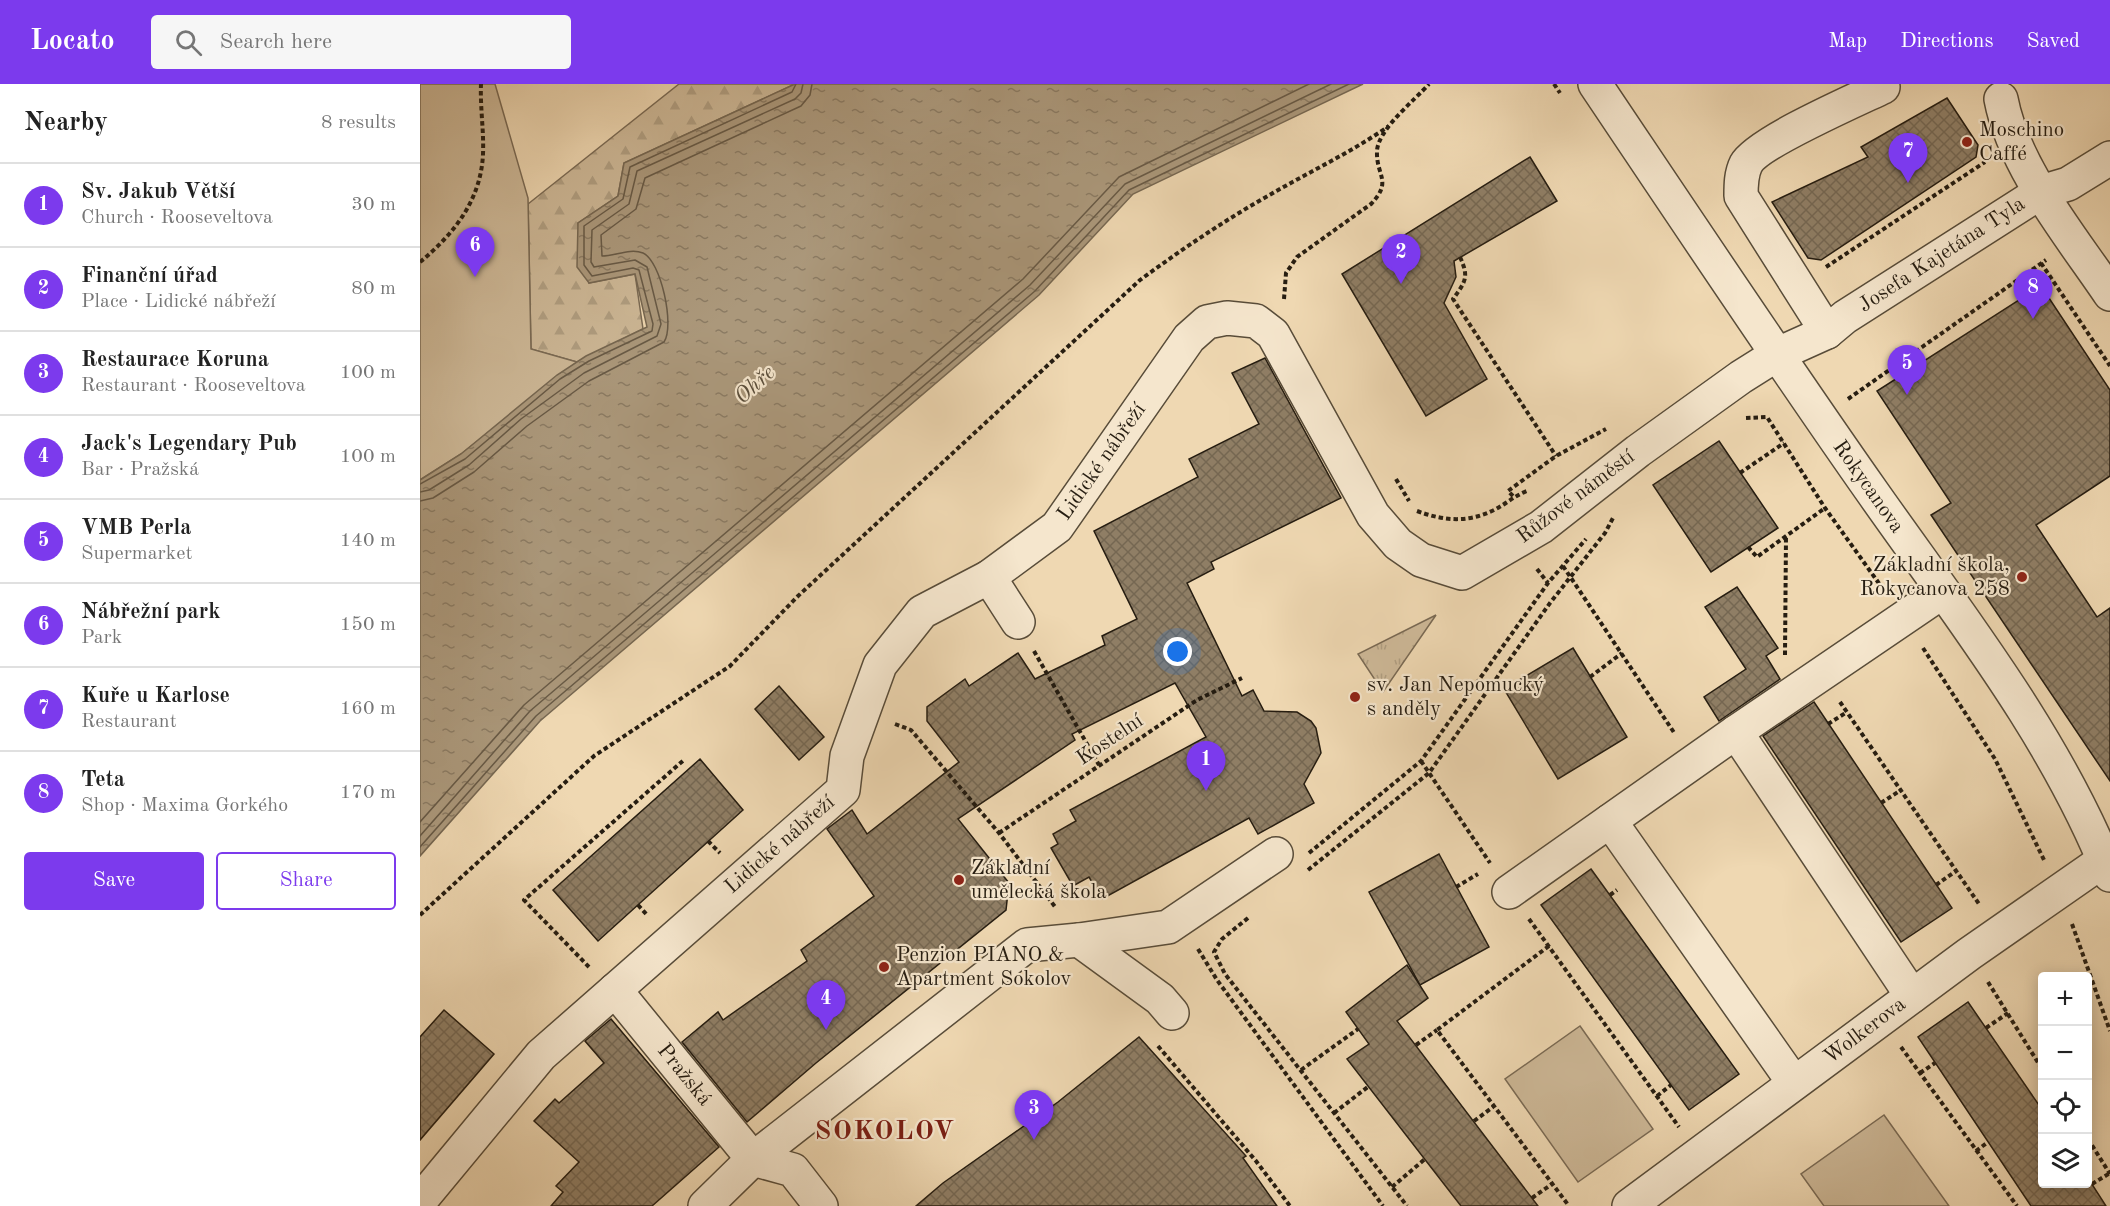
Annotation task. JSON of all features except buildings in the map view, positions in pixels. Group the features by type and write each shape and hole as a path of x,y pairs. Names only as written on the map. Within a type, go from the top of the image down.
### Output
{"street":[{"name":"Rokycanova","path":"1595,84 1776,355 1942,592 2055,763 2107,867"},
{"path":"1827,332 1741,196 1741,182 1747,162 1774,142 1883,87"},
{"path":"2004,112 2041,192 2110,294"},
{"name":"Josefa Kajetána Tyla","path":"1776,355 1827,332 1845,317 2041,192 2068,184 2110,158"},
{"name":"Lidické nábřeží","path":"420,1202 541,1055 605,982 843,790 847,756 880,665 922,612 989,577 1057,527 1188,338 1207,322 1227,318 1256,321 1273,334 1373,515"},
{"name":"Růžové náměstí","path":"1373,515 1398,544 1421,560 1462,573 1541,527 1638,451 1776,355"},
{"path":"989,577 1018,622"},
{"path":"1509,892 1736,732 1942,592"},
{"path":"1736,732 1912,996"},
{"path":"1610,821 1794,1083"},
{"path":"705,1206 753,1160 1027,945 1168,927 1289,856"},
{"name":"Wolkerova","path":"1629,1206 1998,933 2060,891 2107,867"},
{"path":"1080,940 1166,1006"},
{"name":"Pražská","path":"605,982 753,1160"},
{"path":"753,1160 793,1170 821,1206"}],"path":[{"path":"420,262 447,240 477,193 483,154 481,84"},
{"path":"420,915 594,756 730,666 798,596 1140,280 1199,237 1266,196 1359,147 1389,126 1429,84"},
{"path":"1797,286 1990,159 2004,112"},
{"path":"1290,308 1283,298 1286,273 1297,257 1371,204 1380,195 1384,185 1377,151 1389,126"},
{"path":"1847,400 2041,263 2075,243"},
{"path":"1460,257 1467,272 1464,284 1453,299 1556,456"},
{"path":"2041,263 2110,366"},
{"path":"1739,423 1749,417 1767,417 1825,508 1904,618 1995,759 2060,891 2110,1031"},
{"path":"1391,471 1416,511 1439,519 1467,520 1495,509 1513,496 1508,491 1556,456 1609,428"},
{"path":"1740,473 1784,443"},
{"path":"1748,547 1756,557 1825,508"},
{"path":"1308,871 1429,773 1570,576 1605,533 1615,514"},
{"path":"1289,856 1421,761 1548,583 1589,535"},
{"path":"1786,536 1785,660 1847,712 1998,933"},
{"path":"1563,566 1694,762"},
{"path":"1018,622 1099,765"},
{"path":"1590,677 1622,653"},
{"name":"Kostelní","path":"999,833 1197,700 1242,678"},
{"path":"863,712 911,730 999,833 1080,940"},
{"path":"1828,724 1847,712"},
{"path":"605,982 524,900 685,759"},
{"path":"1421,761 1492,866 1456,887"},
{"path":"1881,803 1901,790"},
{"path":"708,841 722,855"},
{"path":"1936,885 1956,871"},
{"path":"1509,892 1699,1154"},
{"path":"638,905 651,919"},
{"path":"1255,912 1222,939 1214,952 1225,974 1407,1206"},
{"path":"1206,941 1197,948 1217,980 1383,1206"},
{"path":"1416,1046 1549,946"},
{"path":"1969,954 2038,1061"},
{"path":"1166,1006 1146,1031 1256,1161 1290,1206"},
{"path":"1986,1028 2008,1013"},
{"path":"1881,1019 2017,1206"},
{"path":"1301,1070 1358,1029"},
{"path":"1437,1030 1569,1206"},
{"path":"1920,1073 1935,1063"},
{"path":"1657,1096 1671,1085"},
{"path":"1334,1113 1369,1086"},
{"path":"1474,1121 1493,1107"},
{"path":"1976,1150 1988,1142"},
{"path":"2092,1145 2110,1174 2092,1184"},
{"path":"1392,1187 1425,1160"},
{"path":"1532,1198 1552,1184"}],"green space":[{"path":"420,84 495,84 528,198 531,349 577,362 461,454 420,480"},
{"path":"679,84 795,84 624,163 618,196 578,223 589,283 635,274 643,329 577,362 531,349 528,204"},
{"path":"1436,615 1383,692 1358,654"},
{"path":"1580,1026 1653,1129 1578,1182 1505,1079"},
{"path":"1884,1115 1949,1206 1824,1206 1801,1174"}],"water":[{"name":"Ohře","path":"795,84 1363,84 1133,194 1039,295 540,721 420,856 420,480 461,454 557,375 586,356 647,327 635,274 589,283 577,267 578,223 618,196 624,163"}],"place":[{"name":"Moschino Caffé","path":"1967,142"},
{"name":"Kuře u Karlose","path":"1908,183"},
{"name":"Nábřežní park","path":"475,277"},
{"name":"Finanční úřad","path":"1401,284"},
{"name":"Teta","path":"2033,319"},
{"name":"VMB Perla","path":"1907,395"},
{"name":"Základní škola, Rokycanova 258","path":"2022,577"},
{"name":"sv. Jan Nepomucký s anděly","path":"1355,697"},
{"name":"Sv. Jakub Větší","path":"1206,791"},
{"name":"Základní umělecká škola","path":"959,880"},
{"name":"Penzion PIANO & Apartment Sokolov","path":"884,967"},
{"name":"Jack's Legendary Pub","path":"826,1030"},
{"name":"Restaurace Koruna","path":"1034,1140"}],"district":[{"name":"SOKOLOV","path":"885,1131"}]}
